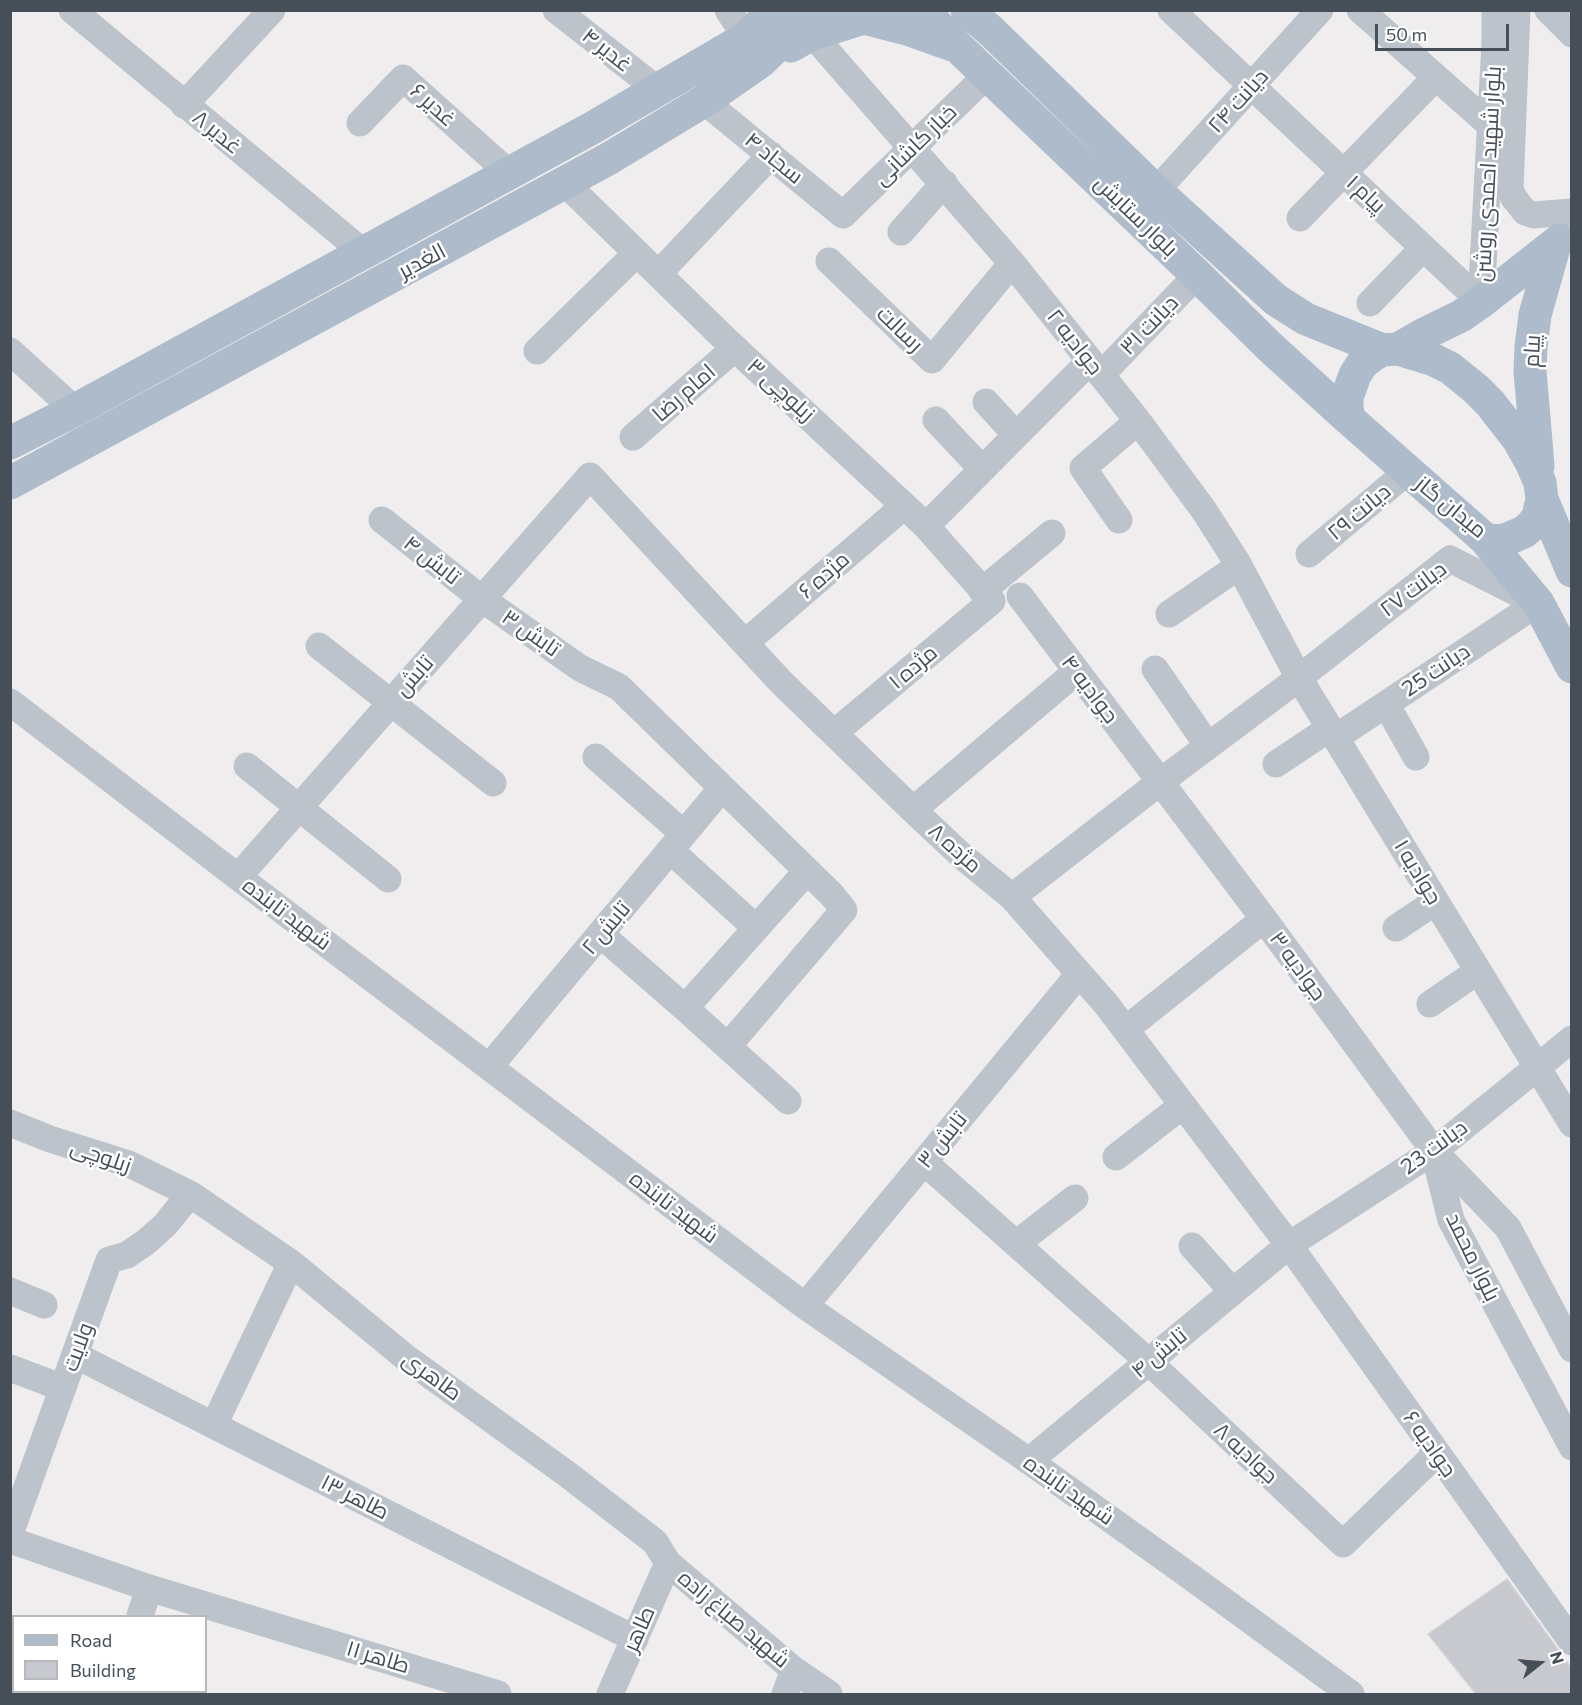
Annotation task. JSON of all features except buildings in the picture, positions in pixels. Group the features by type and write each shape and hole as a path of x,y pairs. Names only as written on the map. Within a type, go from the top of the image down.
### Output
{"main road":[{"name":"الغدیر","path":"10,483 565,183 704,101 774,10"},
{"name":"بلوار ستایش","path":"923,10 987,75 1349,419"},
{"name":"بلوار ستایش","path":"967,10 983,21 1096,133 1276,300 1306,319 1390,350"},
{"path":"814,22 864,18 907,29 959,48"},
{"name":"الغدیر","path":"10,443 364,253 755,37 814,22"},
{"path":"592,128 610,158"},
{"path":"1074,157 1096,133"},
{"path":"1349,419 1347,397 1355,375 1362,364 1373,355 1390,350 1461,316 1563,237"},
{"name":"پیام","path":"1541,491 1530,371 1531,347 1535,315 1563,237"},
{"path":"1390,350 1418,354 1450,368 1490,403 1518,439 1532,464 1572,570"},
{"name":"میدان گاز","path":"1349,419 1485,538 1495,541 1505,540 1524,532 1538,517 1541,491"},
{"path":"1485,538 1538,603 1572,667"}],"street":[{"name":"غدیر ۸","path":"72,10 364,253"},
{"path":"184,105 272,10"},
{"name":"غدیر ۴","path":"556,10 658,90"},
{"path":"728,10 755,37"},
{"name":"پیام ۱","path":"1170,10 1481,302"},
{"name":"دیانت ۲۴","path":"1156,190 1320,10"},
{"path":"1360,10 1490,125"},
{"name":"بلوار شهید احمدی روشن","path":"1495,10 1505,43 1510,189 1525,212 1534,215 1572,212"},
{"name":"بلوار شهید احمدی روشن","path":"1481,302 1490,125 1505,43 1517,10"},
{"path":"1548,10 1572,34"},
{"name":"جوادیه ۲","path":"814,22 912,148 1012,263 1138,421 1203,509 1239,566 1299,678"},
{"name":"خباز کاشانی","path":"843,215 987,75"},
{"name":"غدیر ۶","path":"360,123 403,78 509,173"},
{"path":"1300,218 1435,78"},
{"name":"سجاد ۴","path":"704,101 843,215"},
{"path":"658,273 771,155"},
{"name":"زیلوچی ۳","path":"565,183 735,348 926,526 987,596"},
{"path":"901,232 944,183"},
{"path":"1370,303 1423,248"},
{"path":"537,351 637,253"},
{"name":"رسالت","path":"829,261 932,360 1012,263"},
{"name":"دیانت ۳۱","path":"926,526 1016,435 1096,368 1197,275"},
{"name":"امام رضا","path":"633,437 735,348"},
{"path":"10,351 75,410"},
{"path":"986,402 1016,435"},
{"path":"936,420 982,470"},
{"path":"1119,520 1083,468 1138,421"},
{"name":"دیانت ۲۹","path":"1309,554 1408,471"},
{"name":"تابش","path":"238,877 590,476"},
{"name":"مژده ۸","path":"590,476 781,682 962,856 1012,897 1126,1029 1289,1245"},
{"name":"مژده ۶","path":"745,643 904,506"},
{"name":"تابش ۴","path":"382,520 482,599"},
{"name":"مژده ۱","path":"834,733 987,596 1052,533"},
{"name":"دیانت ۲۷","path":"1299,678 1450,559 1538,603"},
{"path":"1169,614 1239,566"},
{"name":"جوادیه ۴","path":"1020,596 1160,782"},
{"name":"تابش ۳","path":"482,599 580,668 619,687 831,894 844,910 728,1047"},
{"name":"دیانت 25","path":"1276,764 1386,704 1538,603"},
{"path":"319,646 493,783"},
{"path":"1155,669 1208,746"},
{"path":"913,810 1077,671"},
{"path":"1012,897 1299,678"},
{"name":"جوادیه ۱","path":"1299,678 1572,1124"},
{"name":"شهید تابنده","path":"10,702 805,1306 1029,1461 1352,1695"},
{"path":"1386,704 1416,758"},
{"path":"596,757 756,928"},
{"path":"247,766 388,879"},
{"name":"جوادیه ۳","path":"1160,782 1434,1150"},
{"name":"تابش ۲","path":"489,1067 722,788"},
{"path":"685,1008 807,871"},
{"path":"1396,928 1436,902"},
{"path":"1126,1029 1264,919"},
{"path":"600,934 788,1101"},
{"path":"1430,1004 1478,971"},
{"name":"تابش ۳","path":"805,1306 1079,974"},
{"name":"دیانت 23","path":"1289,1245 1434,1150 1572,1039"},
{"path":"1116,1157 1183,1105"},
{"name":"زیلوچی","path":"10,1122 50,1139 129,1164 190,1194"},
{"name":"بلوار محمد","path":"1434,1150 1508,1228 1572,1349"},
{"name":"بلوار محمد","path":"1434,1150 1451,1220 1572,1447"},
{"name":"جوادیه ۸","path":"924,1162 1149,1362 1343,1544 1437,1453"},
{"name":"طاهری","path":"190,1194 291,1263 405,1357 567,1474 655,1542 668,1563"},
{"name":"ولایت","path":"10,1534 109,1260 127,1255 146,1242 165,1225 190,1194"},
{"path":"1016,1244 1075,1198"},
{"name":"تابش ۴","path":"1029,1461 1289,1245"},
{"name":"جوادیه ۶","path":"1289,1245 1572,1642"},
{"path":"1192,1246 1233,1292"},
{"path":"214,1425 291,1263"},
{"path":"10,1291 44,1305"},
{"name":"طاهر ۱۳","path":"75,1355 635,1639"},
{"path":"10,1368 63,1388"},
{"path":"10,1540 149,1588 141,1615"},
{"name":"طاهر","path":"610,1695 668,1563"},
{"name":"شهید صباغ زاده","path":"668,1563 790,1682 829,1695"},
{"name":"طاهر ۱۱","path":"149,1588 498,1695"}]}
